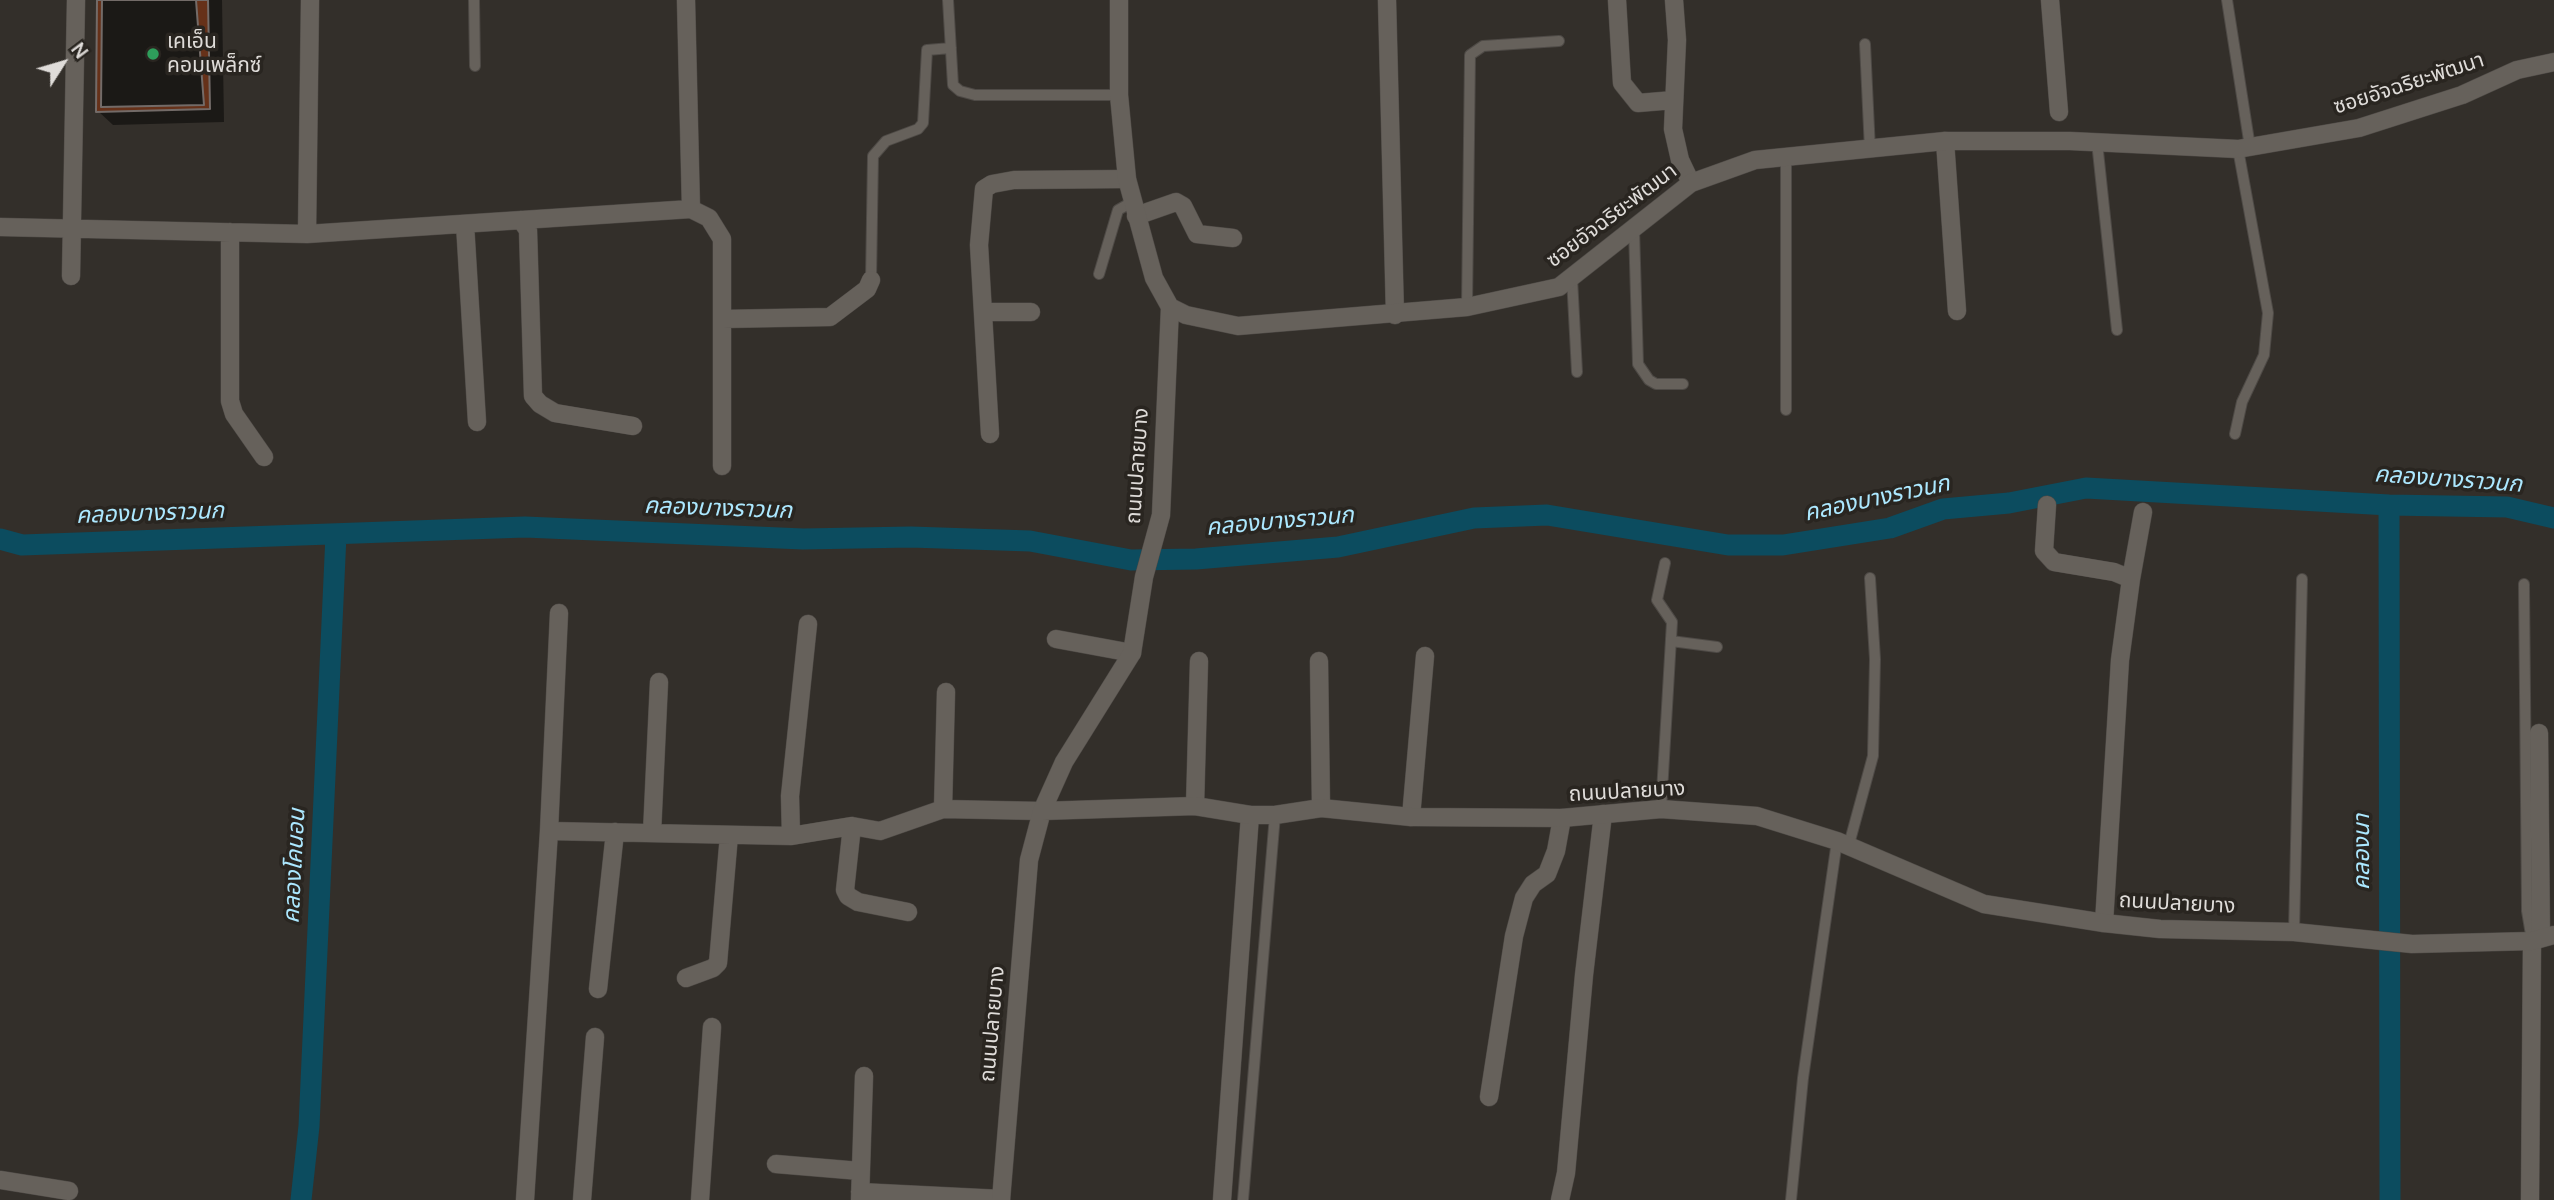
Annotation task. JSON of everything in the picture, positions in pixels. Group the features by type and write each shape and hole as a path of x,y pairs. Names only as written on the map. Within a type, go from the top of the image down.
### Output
{"street":[{"path":"71,276 76,0"},
{"path":"307,234 310,0"},
{"path":"686,0 691,209"},
{"path":"1119,0 1119,95 1127,179 1154,278 1170,307"},
{"path":"1387,0 1395,315"},
{"path":"1617,0 1622,83 1630,97 1643,104 1674,100"},
{"path":"1674,0 1675,139 1680,160 1691,183"},
{"path":"2050,0 2059,112"},
{"name":"ซอยอัจฉริยะพัฒนา","path":"1170,307 1185,315 1238,326 1467,307 1559,287 1691,183 1755,160 1945,141 2097,142 2244,148 2359,128 2462,95 2517,70 2554,62"},
{"path":"1945,141 1957,311"},
{"path":"990,434 979,245 984,189 992,184 1014,180 1127,179"},
{"path":"1134,209 1176,202 1183,206 1197,234 1233,237"},
{"path":"0,227 307,234 691,209 709,218 722,239 722,466"},
{"path":"522,220 528,230 533,396 555,413 633,426"},
{"path":"465,224 477,422"},
{"path":"230,232 230,401 234,414 264,457"},
{"path":"722,319 830,317 867,289 872,280"},
{"name":"ถนนปลายบาง","path":"1001,1199 1029,860 1042,811 1063,762 1132,653 1144,577 1161,515 1170,307"},
{"path":"984,312 1031,312"},
{"path":"2047,505 2044,551 2054,562 2114,572 2131,579"},
{"path":"2104,923 2120,660 2143,512"},
{"path":"524,1200 549,831 559,613"},
{"path":"792,836 790,796 808,624"},
{"path":"1056,639 1132,653"},
{"path":"1411,817 1425,656"},
{"path":"1195,806 1199,661"},
{"path":"1319,662 1321,808"},
{"path":"652,833 659,682"},
{"path":"943,810 946,692"},
{"path":"2530,1200 2542,938 2539,733"},
{"name":"ถนนปลายบาง","path":"1042,811 1195,806 1250,815 1275,815 1321,808 1411,817 1562,818 1661,808 1757,816 1843,845 1984,904 2104,923 2160,929 2294,932 2412,944 2542,938"},
{"path":"549,831 792,836 852,826 880,831 943,810 1042,811"},
{"path":"1560,1200 1566,1173 1584,975 1603,814"},
{"path":"1222,1200 1250,815"},
{"path":"1489,1097 1514,936 1524,898 1533,884 1547,874 1556,851 1562,818"},
{"path":"852,826 845,890 848,896 858,902 908,912"},
{"path":"598,989 615,832"},
{"path":"686,978 713,968 718,963 729,835"},
{"path":"700,1200 712,1027"},
{"path":"582,1200 595,1037"},
{"path":"864,1076 860,1196 1001,1199"},
{"path":"776,1164 860,1171"},
{"path":"0,1180 69,1191"}],"lane":[{"path":"474,0 475,66"},
{"path":"948,0 953,85 960,90 975,95 1119,95"},
{"path":"2227,0 2244,148 2268,313 2264,355 2242,402 2235,434"},
{"path":"1467,307 1470,55 1483,46 1559,41"},
{"path":"1865,44 1870,150"},
{"path":"872,280 873,156 886,142 918,129 923,123 927,50 951,48"},
{"path":"2097,142 2117,330"},
{"path":"1786,157 1786,410"},
{"path":"1099,274 1118,210 1134,209"},
{"path":"1634,229 1638,364 1649,380 1656,384 1683,384"},
{"path":"1572,278 1577,372"},
{"path":"1661,808 1671,622 1657,600 1665,563"},
{"path":"1791,1200 1803,1079 1843,845 1873,756 1875,659 1870,578"},
{"path":"2294,932 2302,579"},
{"path":"2524,584 2527,911 2542,938"},
{"path":"1671,642 1717,647"},
{"path":"1243,1200 1275,815"}],"building":[{"name":"เคเอ็น คอมเพล็กซ์","path":"97,0 208,0 210,109 96,112"},
{"name":"เคเอ็น คอมเพล็กซ์","path":"102,0 196,0 204,105 101,107"}],"waterway":[{"name":"คลองบางราวนก","path":"0,539 22,545 525,527 803,539 911,537 1030,541 1131,560 1196,559 1338,547 1474,518 1547,515 1728,545 1783,545 1890,528 1943,509 2009,503 2086,488 2389,505 2507,507 2554,518"},
{"name":"คลองนา","path":"2389,505 2390,1200"},
{"name":"คลองโคนอน","path":"301,1200 309,1126 336,535"}],"place":[{"name":"เคเอ็น คอมเพล็กซ์","path":"153,54"}]}
